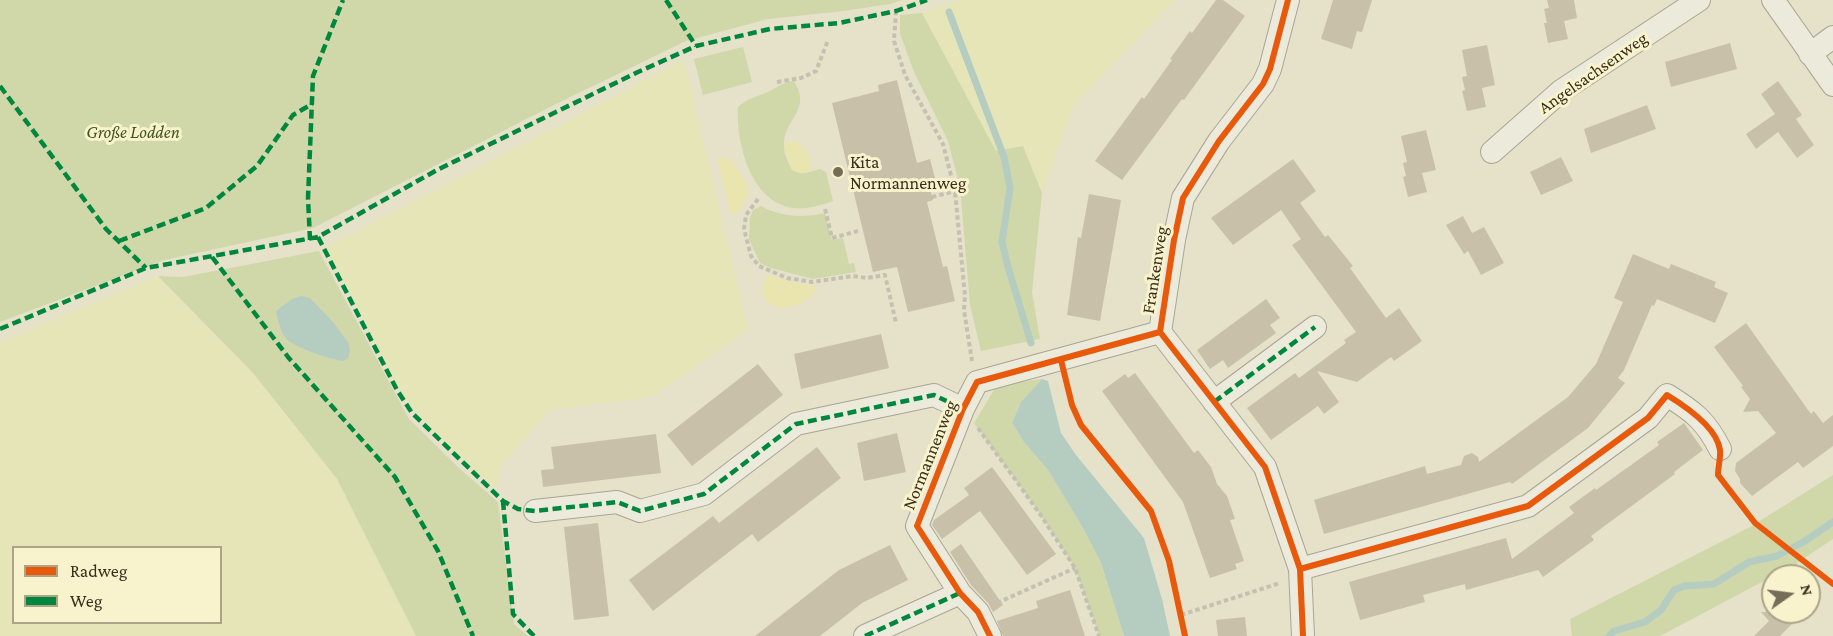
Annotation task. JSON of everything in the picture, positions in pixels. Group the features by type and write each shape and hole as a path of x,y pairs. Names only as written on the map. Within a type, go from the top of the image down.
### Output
{"street":[{"name":"Frankenweg","path":"1288,0 1270,69 1263,84 1220,141 1183,198 1160,332 1265,466 1300,569 1303,636"},
{"name":"Angelsachsenweg","path":"1492,152 1561,91 1699,0"},
{"path":"1773,0 1833,85"},
{"path":"1810,54 1833,37"},
{"path":"1214,402 1315,327"},
{"path":"976,382 1160,332"},
{"name":"Normannenweg","path":"976,382 917,526 960,592 978,612 990,636"},
{"name":"Normannenweg","path":"535,511 618,502 640,511 704,494 796,424 934,395 963,409"},
{"path":"1300,569 1528,506 1648,418 1667,395 1693,411 1712,434 1720,449"},
{"path":"865,636 960,592"}],"path":[{"path":"896,11 894,41 905,75 943,144 955,191 968,347 976,382"},
{"path":"777,82 801,78 816,70 828,40"},
{"path":"932,197 955,191"},
{"path":"758,199 746,215 744,229 751,256 759,266 787,278 812,282 853,276 867,278 885,275 896,323"},
{"path":"825,209 832,238 858,231"},
{"path":"963,409 1034,505 1075,568 1099,636"},
{"path":"978,612 1075,568"},
{"path":"1181,615 1284,582 1300,569"}],"green space":[{"name":"Große Lodden","path":"0,0 902,0 844,11 768,19 686,41 556,104 313,228 164,260 0,322"},
{"path":"959,0 1175,0 1073,106 1042,193 1023,146 997,152 922,13"},
{"path":"922,13 996,151 1023,146 1042,193 1032,292 1040,339 981,351 970,305 960,187 948,141 914,72 900,34 900,15"},
{"path":"743,47 752,82 703,95 694,59"},
{"path":"684,60 748,330 652,397 550,410 499,468 498,490 460,458 414,411 398,388 326,247"},
{"path":"794,81 800,99 796,114 785,134 786,157 792,170 806,173 820,169 826,172 833,201 805,208 788,207 763,192 748,166 739,136 738,107 741,104"},
{"path":"761,206 792,216 825,213 832,240 843,238 849,264 854,263 856,272 813,279 760,263 749,239 750,218 753,210"},
{"path":"319,251 409,419 498,502 514,624 528,636 416,636 337,479 254,374 158,276 183,277"},
{"path":"158,276 254,374 337,479 416,636 0,636 0,342"},
{"path":"1042,379 1021,402 1012,423 1024,442 1048,470 1083,528 1101,563 1124,636 1099,636 1075,568 1040,514 974,423 997,385"},
{"path":"1833,475 1833,539 1796,564 1761,564 1761,582 1660,636 1572,636 1570,619 1750,527"}],"sand":[{"path":"787,142 797,142 803,147 809,157 811,169 802,173 792,170 784,146"},
{"path":"723,157 731,160 748,187 747,197 739,212 731,214 717,158"},
{"path":"769,275 794,283 816,286 816,292 805,301 795,305 785,308 774,306 766,300 763,290 765,279"}],"shaded area":[{"path":"301,296 310,298 333,322 348,342 350,351 348,358 343,361 323,356 300,347 286,338 280,328 276,311 292,299"},
{"path":"1042,379 1048,381 1061,433 1076,455 1144,538 1170,636 1124,636 1101,563 1083,528 1048,470 1024,442 1012,423 1021,402"}],"building":[{"path":"1216,0 1223,0 1245,16 1122,180 1095,161 1142,97 1144,99 1190,31 1192,33"},
{"path":"1333,0 1372,0 1362,32 1357,31 1352,49 1321,39"},
{"path":"1547,0 1574,0 1577,18 1564,21 1568,39 1548,43 1544,23 1547,23 1544,9 1549,8"},
{"path":"1730,43 1737,69 1671,87 1665,62"},
{"path":"1487,45 1495,85 1482,88 1486,107 1467,111 1462,91 1465,90 1462,77 1467,76 1462,50"},
{"name":"Kita Normannenweg","path":"897,80 917,163 930,159 937,186 930,188 933,200 927,202 943,267 947,266 955,301 908,312 897,267 873,272 832,103 879,91 878,85"},
{"path":"1778,81 1802,115 1796,119 1814,145 1797,158 1778,132 1756,149 1746,134 1775,114 1761,94"},
{"path":"1647,105 1656,129 1591,153 1584,129"},
{"path":"1426,130 1436,170 1422,173 1427,192 1408,197 1403,177 1406,176 1403,163 1407,162 1401,136"},
{"path":"1561,157 1573,181 1541,195 1530,172"},
{"path":"1293,159 1316,191 1300,203 1325,237 1328,235 1353,266 1350,268 1386,318 1399,308 1422,341 1394,361 1391,357 1357,382 1317,371 1339,402 1324,414 1318,406 1271,440 1247,408 1295,373 1299,378 1346,343 1344,340 1356,332 1292,245 1301,239 1281,210 1233,245 1211,218"},
{"path":"1089,194 1121,200 1100,321 1067,315 1078,237 1081,238"},
{"path":"1463,216 1472,233 1484,227 1504,263 1481,275 1468,251 1464,254 1446,225"},
{"path":"1633,254 1669,269 1671,264 1716,282 1714,287 1728,293 1715,323 1657,299 1654,306 1652,305 1624,370 1618,378 1625,383 1588,428 1512,484 1510,482 1324,534 1314,500 1425,466 1427,474 1461,465 1464,456 1472,453 1478,457 1479,462 1568,397 1596,364 1623,302 1614,298"},
{"path":"1266,299 1280,318 1270,325 1276,333 1228,368 1223,360 1210,369 1197,350"},
{"path":"1746,323 1811,414 1814,411 1823,423 1833,415 1833,446 1803,468 1798,462 1752,496 1740,483 1735,471 1736,463 1776,433 1758,411 1743,412 1750,399 1714,347"},
{"path":"881,334 889,368 801,389 794,354"},
{"path":"758,364 783,395 692,466 667,435"},
{"path":"1135,373 1194,453 1198,450 1211,467 1217,484 1227,496 1235,519 1230,520 1244,561 1235,564 1237,569 1210,578 1183,502 1102,391 1125,374 1128,378"},
{"path":"1684,423 1703,450 1674,472 1675,474 1591,536 1594,540 1543,577 1538,570 1466,590 1465,584 1423,595 1425,602 1360,620 1349,582 1506,538 1512,559 1574,513 1569,507 1659,445 1657,442"},
{"path":"897,433 906,472 864,481 857,443"},
{"path":"656,434 661,473 543,487 541,470 554,469 551,447"},
{"path":"817,447 841,478 758,542 752,534 653,611 629,580 713,516 719,523"},
{"path":"992,467 1056,554 1027,575 980,511 942,539 932,525 934,520 969,495 964,488"},
{"path":"598,523 609,616 574,620 564,527"},
{"path":"961,544 1003,605 993,612 988,603 971,585 950,552"},
{"path":"890,545 908,580 862,603 820,636 755,636 839,570"},
{"path":"1070,590 1085,636 1003,636 997,621 1038,608 1036,601"},
{"path":"1245,617 1247,636 1218,636 1216,620"},
{"path":"1766,624 1792,624 1780,636 1754,636"}],"waterway":[{"path":"949,12 1004,157 1010,188 1002,242 1031,343"},
{"path":"1609,636 1614,631 1645,622 1661,610 1674,590 1684,586 1714,584 1749,562 1777,556 1833,522"}],"marked path":[{"path":"310,240 308,198 313,76 343,0"},
{"path":"666,0 696,46"},
{"path":"0,329 146,268 318,237 437,170 696,46 770,29 839,23 896,11 927,0"},
{"path":"0,86 106,229 146,268"},
{"path":"119,241 206,208 257,166 293,115 312,104"},
{"path":"318,237 397,390 412,413 503,501 518,509 535,511 617,502 640,511 704,494 796,424 934,395 963,409"},
{"path":"212,257 288,357 395,477 438,551 473,636"},
{"path":"1214,402 1315,327"},
{"path":"503,501 513,614 534,636"},
{"path":"865,636 960,593"}],"cycle path":[{"path":"1288,0 1270,69 1263,84 1219,141 1183,198 1160,332 1265,467 1300,569 1303,636"},
{"path":"990,636 978,612 960,593 917,526 963,409 977,382 1160,332"},
{"path":"1061,360 1072,405 1081,425 1151,511 1169,561 1185,636"},
{"path":"1300,569 1528,506 1648,418 1667,395 1699,418 1713,433 1720,450 1718,475 1755,523 1833,584"}],"place":[{"name":"Kita Normannenweg","path":"838,172"}]}
